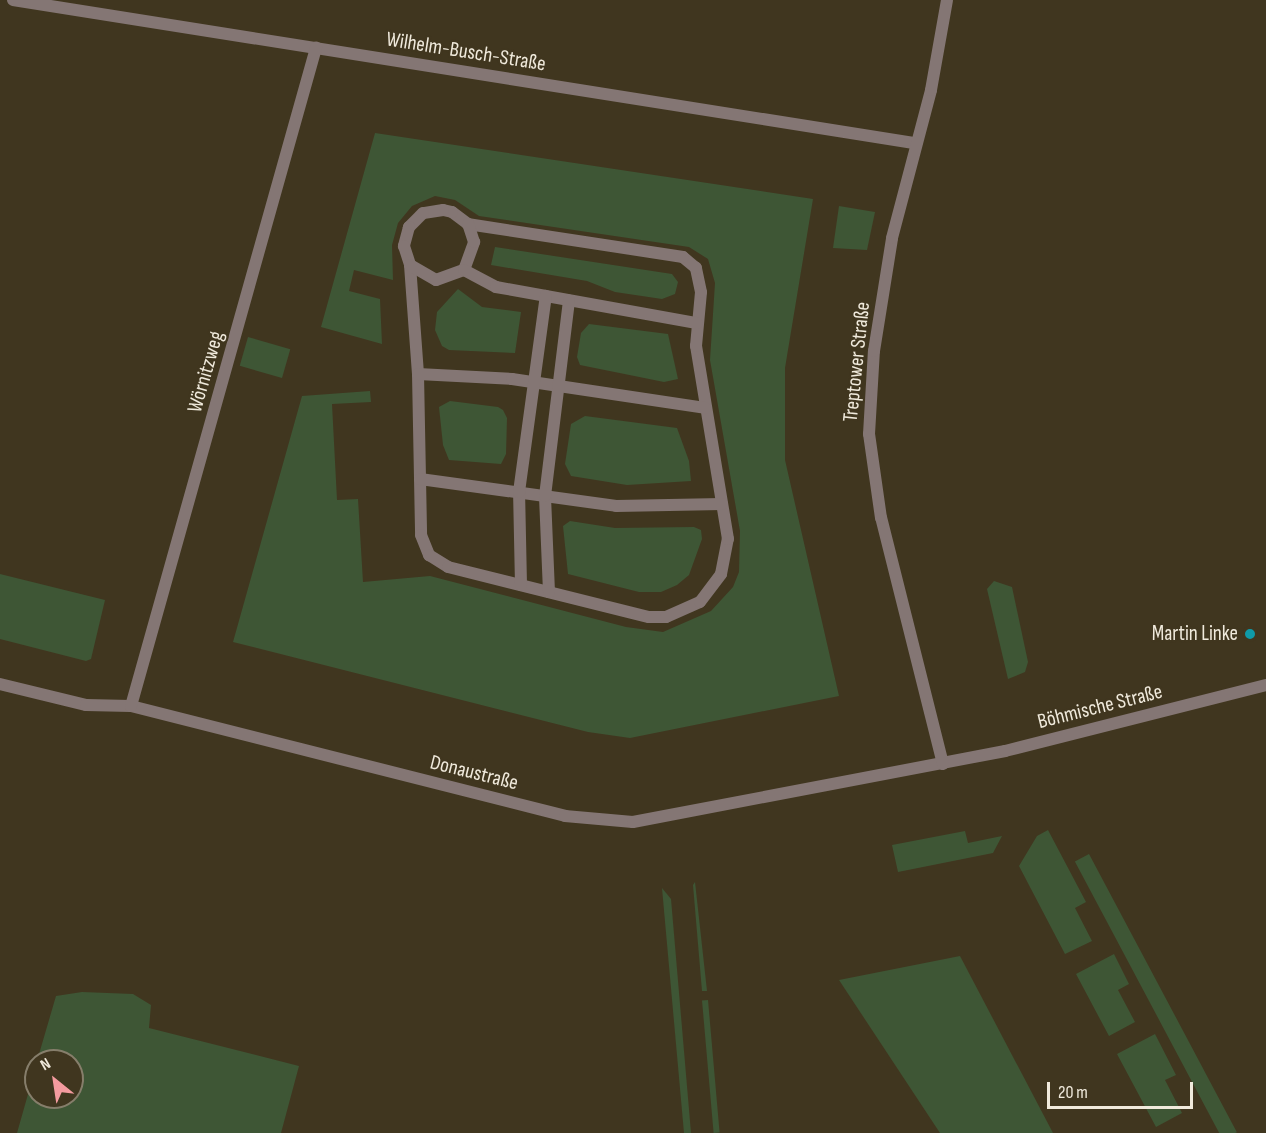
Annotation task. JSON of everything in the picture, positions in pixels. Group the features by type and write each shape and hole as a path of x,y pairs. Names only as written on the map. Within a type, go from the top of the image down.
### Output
{"street":[{"name":"Wilhelm-Busch-Straße","path":"13,0 914,143"},
{"name":"Treptower Straße","path":"943,764 881,518 869,434 874,351 892,238 914,143 931,90 947,0"},
{"name":"Wörnitzweg","path":"131,706 316,48"},
{"path":"442,210 452,212 468,224 683,257 692,261 700,279 697,323 705,408 728,539 721,574 700,602 683,612 649,617 448,567 429,555 422,535 418,374 410,265 404,246 415,219 442,210"},
{"path":"464,270 474,242 468,224"},
{"path":"410,265 436,280 464,270 496,287 697,323"},
{"path":"521,585 519,492 531,382 546,296"},
{"path":"549,591 545,496 569,300"},
{"path":"418,374 531,382 705,408"},
{"path":"420,479 645,508 722,504"},
{"name":"Donaustraße","path":"0,684 86,705 131,706 598,822 633,822 943,764"},
{"name":"Böhmische Straße","path":"943,764 1266,685"}],"green space":[{"path":"375,133 813,199 785,368 785,460 839,696 630,738 588,732 233,642 302,396 370,391 371,402 332,404 337,500 358,499 363,582 430,576 626,627 663,632 711,611 733,587 739,572 740,531 710,360 715,283 708,259 689,247 479,216 455,200 435,196 412,206 398,223 392,245 393,280 354,270 349,291 380,299 382,344 321,327"},
{"path":"839,206 875,212 867,250 833,248"},
{"path":"495,247 672,274 678,282 675,294 662,299 615,292 587,281 491,265"},
{"path":"458,289 482,307 521,312 515,353 449,350 442,346 435,330 437,312"},
{"path":"589,324 668,334 678,379 664,382 580,365 577,357 581,333"},
{"path":"248,337 290,349 282,378 240,366"},
{"path":"450,401 498,407 503,410 507,418 506,454 501,464 449,460 443,445 439,407"},
{"path":"585,416 677,428 689,461 691,481 627,485 571,476 565,464 571,424"},
{"path":"570,521 615,528 694,527 701,530 702,539 689,575 677,585 661,592 639,592 568,574 563,526"},
{"path":"0,574 105,600 91,659 86,661 0,639"},
{"path":"994,581 1012,587 1028,662 1025,672 1008,679 987,589"},
{"path":"1048,830 1086,902 1075,908 1092,941 1065,954 1019,866 1037,836"},
{"path":"965,831 968,843 1002,836 993,853 898,872 892,845"},
{"path":"1089,854 1237,1132 1219,1133 1075,862"},
{"path":"695,882 707,991 702,991 693,885"},
{"path":"662,888 671,899 691,1133 684,1133"},
{"path":"1114,954 1129,984 1118,990 1135,1022 1109,1036 1076,974"},
{"path":"960,956 1053,1133 940,1133 839,980"},
{"path":"82,992 133,994 151,1005 149,1028 299,1066 281,1133 17,1133 24,1108 84,1109 84,1049 41,1049 56,996"},
{"path":"708,1000 720,1132 714,1133 702,1001"},
{"path":"1155,1034 1176,1075 1165,1080 1182,1113 1156,1127 1117,1054"}],"place":[{"name":"Martin Linke","path":"1250,634"}]}
